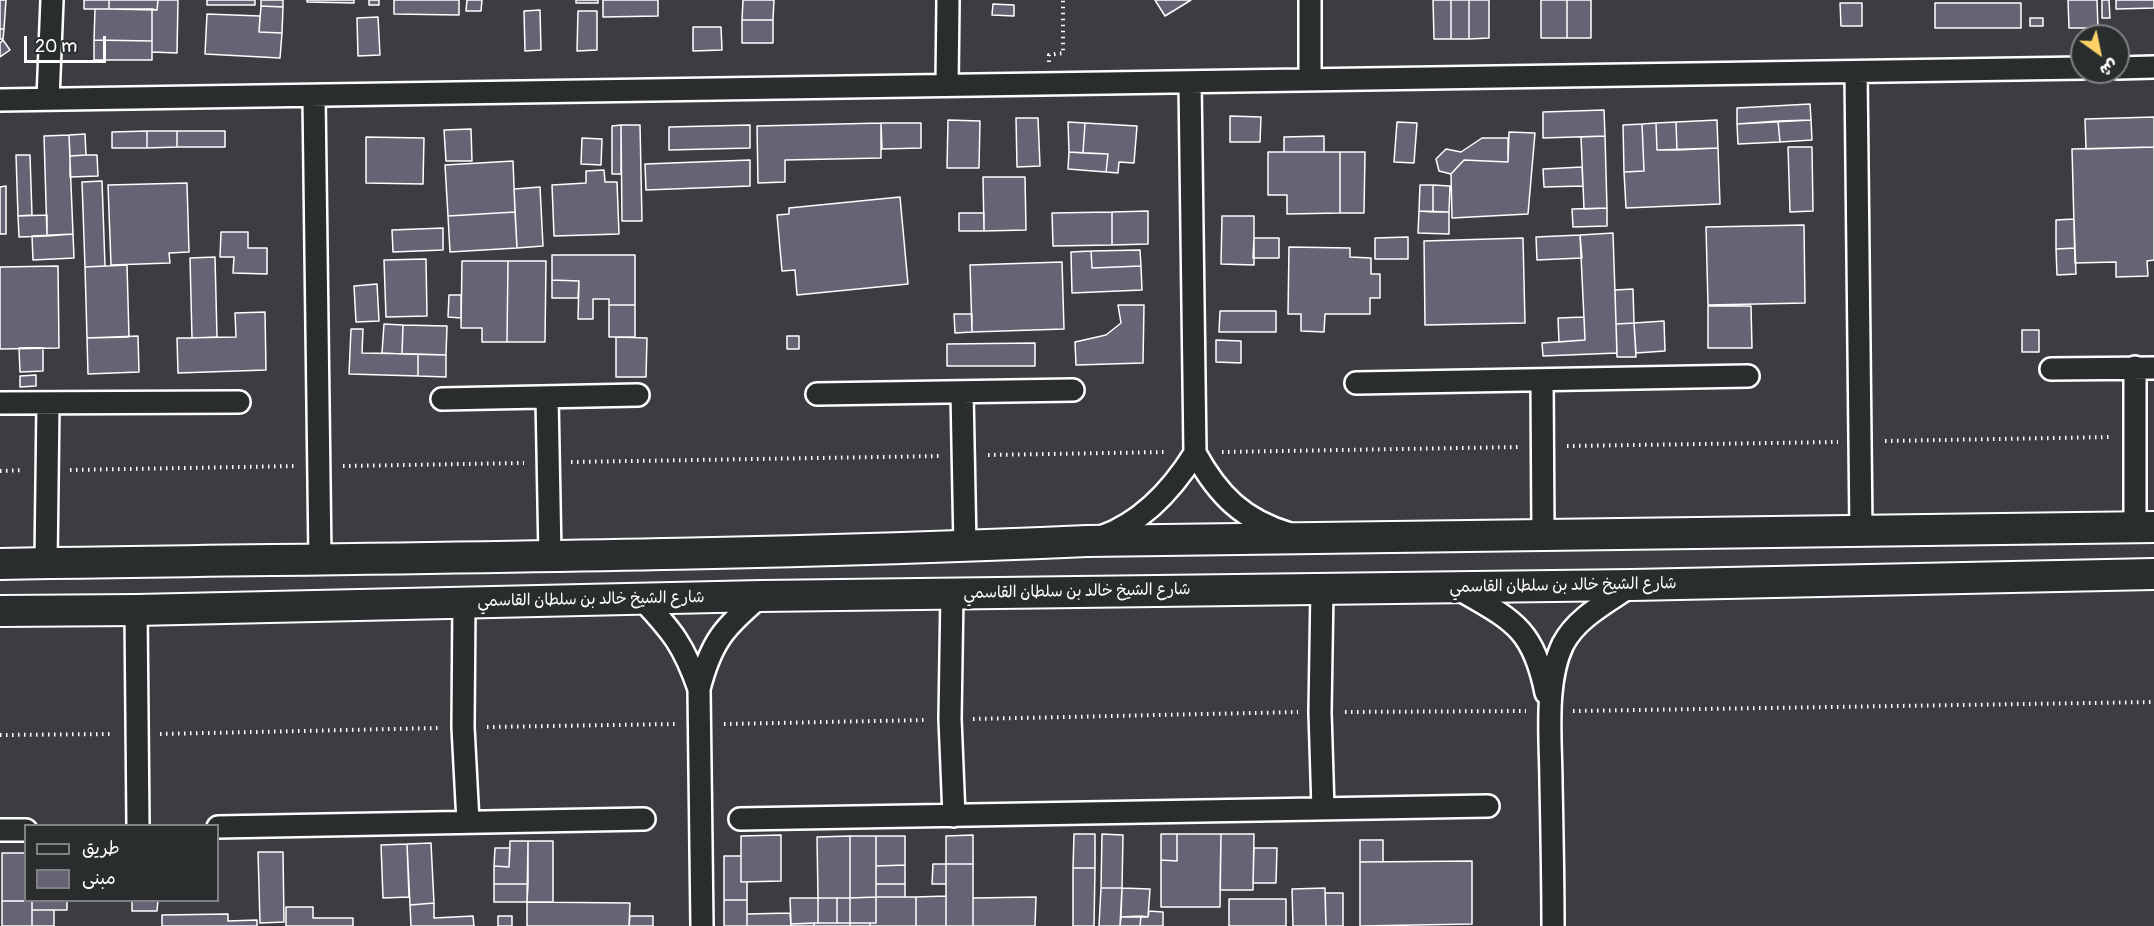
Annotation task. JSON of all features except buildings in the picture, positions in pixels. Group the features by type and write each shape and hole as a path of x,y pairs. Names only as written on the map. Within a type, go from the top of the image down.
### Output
{"main road":[{"path":"0,564 550,556 1305,538 2144,527"},
{"name":"شارع الشيخ خالد بن سلطان القاسمي","path":"0,611 761,596 1632,585 2154,574"}],"street":[{"path":"48,99 52,0"},
{"path":"947,86 948,0"},
{"path":"1310,0 1310,80"},
{"path":"2130,68 2154,67"},
{"path":"0,100 2070,68"},
{"path":"1856,72 1862,441 1861,531"},
{"path":"1190,82 1195,453 1209,478 1228,500 1251,518 1277,530 1305,538"},
{"path":"314,96 320,559"},
{"path":"2051,369 2144,367 2135,437 2144,527"},
{"path":"1356,382 1748,376"},
{"path":"1542,380 1543,535"},
{"path":"816,394 1073,390"},
{"path":"963,392 965,547"},
{"path":"442,399 638,395"},
{"path":"547,397 550,556"},
{"path":"0,403 239,402"},
{"path":"45,563 48,403"},
{"path":"1087,542 1116,531 1140,516 1180,477 1195,453"},
{"path":"1553,926 1550,711 1557,659 1564,643 1576,627 1590,614 1632,585"},
{"path":"1456,587 1498,611 1526,636 1542,670 1550,711"},
{"path":"1322,589 1320,712 1323,809"},
{"path":"951,593 950,719 954,816"},
{"path":"702,926 699,689 705,665 718,637 739,614 761,596"},
{"path":"642,599 678,640 691,664 699,689"},
{"path":"464,602 463,727 468,822"},
{"path":"136,610 138,824"},
{"path":"740,819 1488,806"},
{"path":"219,827 644,819"},
{"path":"0,830 24,830"}],"path":[{"path":"1049,84 1049,55 1063,54 1064,0"},
{"path":"0,471 2135,437"},
{"path":"0,735 1320,712 2154,702"}]}
